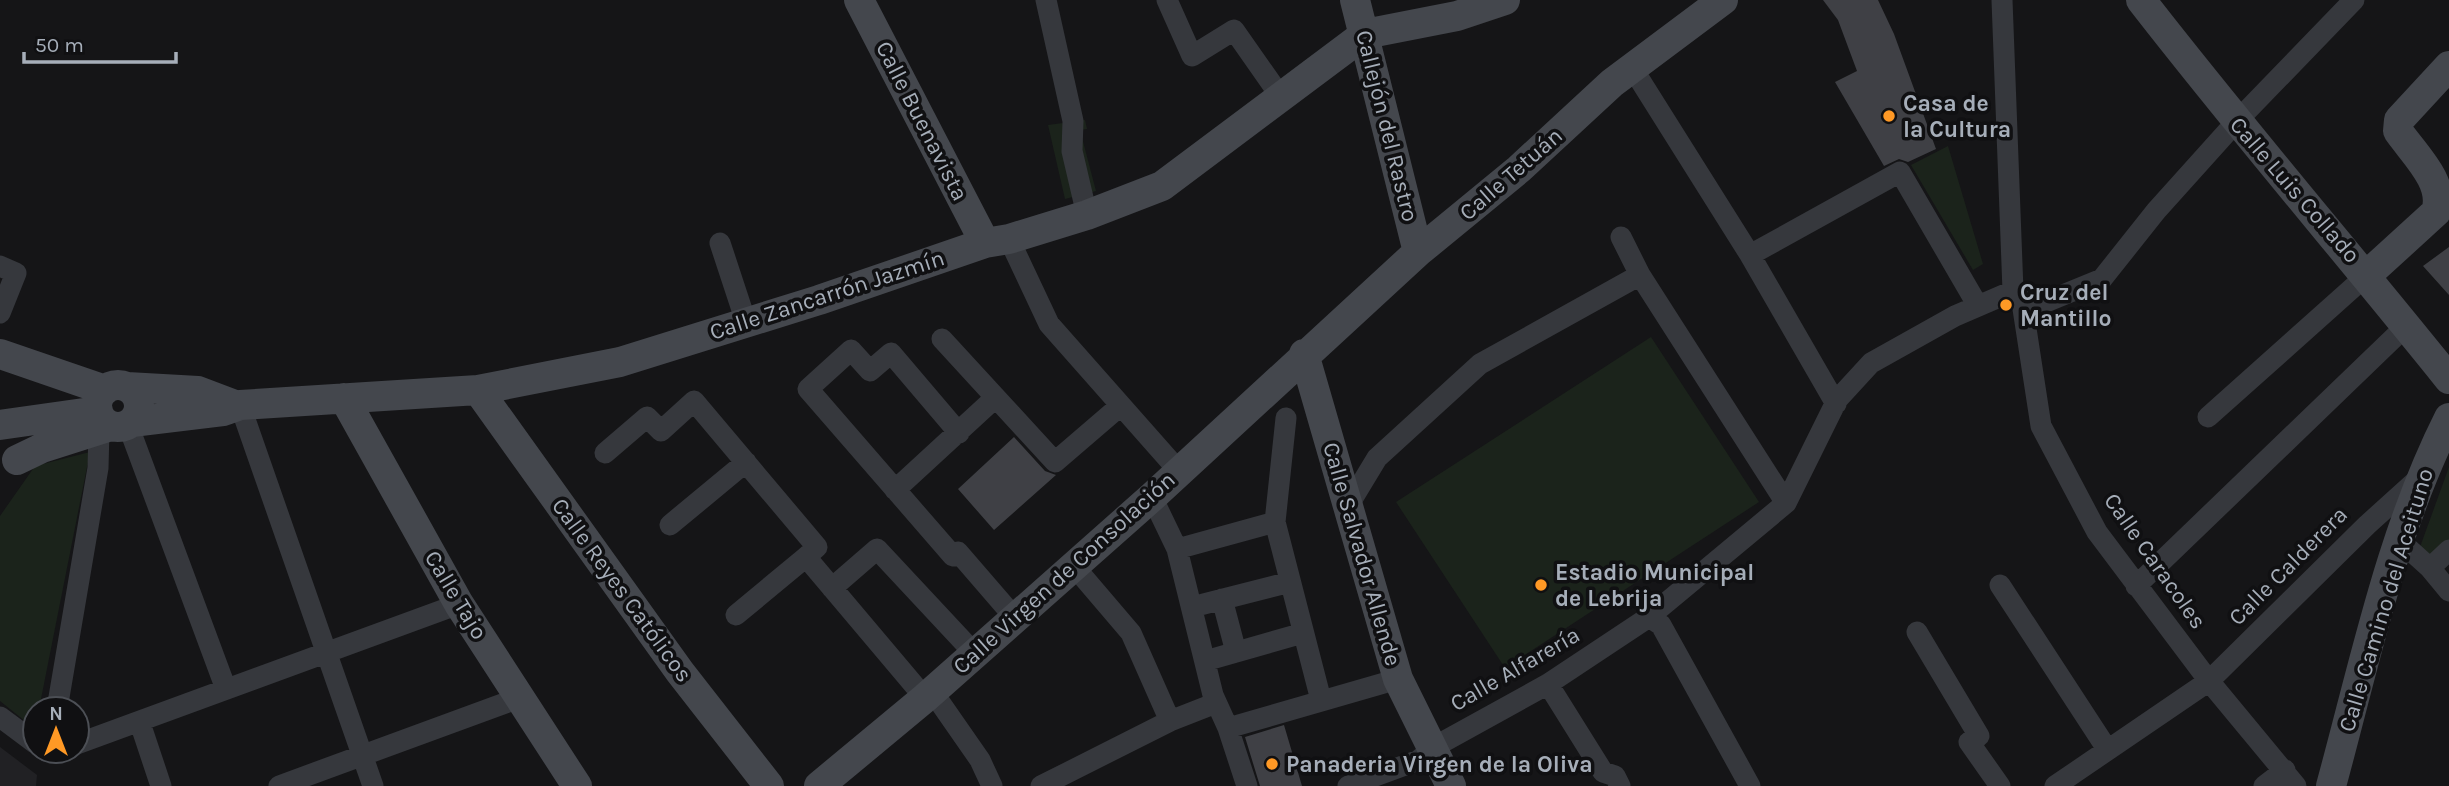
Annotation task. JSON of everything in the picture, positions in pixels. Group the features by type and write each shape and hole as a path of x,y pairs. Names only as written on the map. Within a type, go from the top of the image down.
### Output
{"street":[{"name":"Calle Buenavista","path":"859,0 1003,245"},
{"path":"1046,0 1073,121 1072,151 1087,215"},
{"path":"1167,0 1192,55 1234,30 1281,97"},
{"name":"Callejón del Rastro","path":"1355,0 1418,252"},
{"path":"1365,34 1457,16 1505,0"},
{"name":"Calle Tetuán","path":"1304,354 1418,252 1519,169 1612,83 1723,0"},
{"name":"Calle Caracoles","path":"2001,0 2017,293 2041,426 2097,532 2209,681 2290,778"},
{"name":"Calle Luis Collado","path":"2141,0 2236,122 2367,275 2449,379"},
{"path":"1786,503 1836,404 1871,363 1978,306 2017,293 2036,306 2102,279 2156,211 2236,122 2354,0"},
{"name":"Calle Zancarrón Jazmín","path":"114,413 223,411 237,405 478,390 620,362 1003,245 1162,186 1365,34"},
{"path":"2208,417 2436,212 2440,200 2437,188 2398,131 2399,120 2449,66"},
{"path":"1633,69 1750,256 1836,404"},
{"path":"1750,256 1900,172 1978,306"},
{"path":"1621,237 1640,275 1786,503"},
{"path":"720,243 747,322"},
{"path":"1003,245 1049,324 1119,407 1178,470"},
{"path":"0,266 16,273 0,313"},
{"path":"1348,506 1377,458 1480,364 1640,275"},
{"path":"2136,586 2406,326"},
{"path":"942,339 1055,462 1119,407"},
{"path":"959,433 891,353 870,371 851,350 808,389 953,556 958,552 1015,618"},
{"path":"0,354 114,413 226,689"},
{"name":"Calle Virgen de Consolación","path":"819,786 975,654 1152,497 1304,354"},
{"name":"Calle Salvador Allende","path":"1304,354 1398,679 1451,786"},
{"name":"Calle Reyes Católicos","path":"478,390 680,672 769,786"},
{"name":"Calle Tajo","path":"344,398 459,604 577,786"},
{"path":"895,490 995,398"},
{"path":"606,453 647,417 661,431 694,401 746,462 811,552 832,588 928,694 980,760 992,786"},
{"path":"237,405 373,786"},
{"path":"0,427 114,413"},
{"path":"9,470 42,448 114,413"},
{"path":"59,695 98,468 114,413"},
{"path":"1286,418 1275,522 1321,700"},
{"name":"Calle Camino del Aceituno","path":"2331,786 2419,478 2447,426"},
{"path":"0,427 15,442 9,470"},
{"path":"670,525 746,462"},
{"name":"Calle Calderera","path":"2055,786 2107,748 2209,681 2367,525 2419,478"},
{"path":"1152,497 1177,549 1216,703 1228,728 1247,786"},
{"name":"Calle Alfarería","path":"1348,786 1419,760 1434,747 1548,684 1649,617 1786,503"},
{"path":"1177,549 1275,522"},
{"path":"2400,541 2430,568 2449,591"},
{"path":"832,588 877,549 975,654"},
{"path":"2430,568 2449,550"},
{"path":"737,615 811,552"},
{"path":"1073,565 1131,633 1170,721"},
{"path":"1192,607 1290,582"},
{"path":"2000,585 2107,748"},
{"path":"1222,599 1236,652"},
{"path":"91,739 459,604"},
{"path":"1649,617 1661,625 1750,786"},
{"path":"1917,632 1979,736 1969,743 2000,786"},
{"path":"1205,661 1303,633"},
{"path":"1228,728 1398,679"},
{"path":"1548,684 1604,772 1615,776 1620,786"},
{"path":"279,786 519,698"},
{"path":"1041,786 1170,721 1216,703"},
{"path":"0,717 21,732"},
{"path":"139,723 161,786"},
{"path":"2264,786 2290,778"}],"shaded area":[{"path":"1085,120 1087,129 1080,130 1096,191 1065,199 1048,125"},
{"path":"1948,146 1983,264 1973,270 1911,165"},
{"name":"Estadio Municipal de Lebrija","path":"1651,337 1759,502 1505,668 1396,502"},
{"path":"90,452 42,695 21,695 21,718 0,701 0,516 35,466"},
{"path":"2449,467 2449,542 2432,559 2420,547"},
{"path":"0,747 37,775 36,786 0,786"}],"building":[{"name":"Casa de la Cultura","path":"1823,0 1878,0 1894,34 1936,149 1908,162 1899,159 1884,166 1835,82 1857,71 1838,20"},
{"path":"2449,247 2449,295 2423,266"},
{"path":"1014,437 1045,471 1056,475 994,530 958,489"},
{"path":"1284,725 1302,786 1260,786 1245,737"}],"place":[{"name":"Casa de la Cultura","path":"1889,116"},
{"name":"Cruz del Mantillo","path":"2006,305"},
{"name":"Estadio Municipal de Lebrija","path":"1541,585"},
{"name":"Panaderia Virgen de la Oliva","path":"1272,764"}]}
